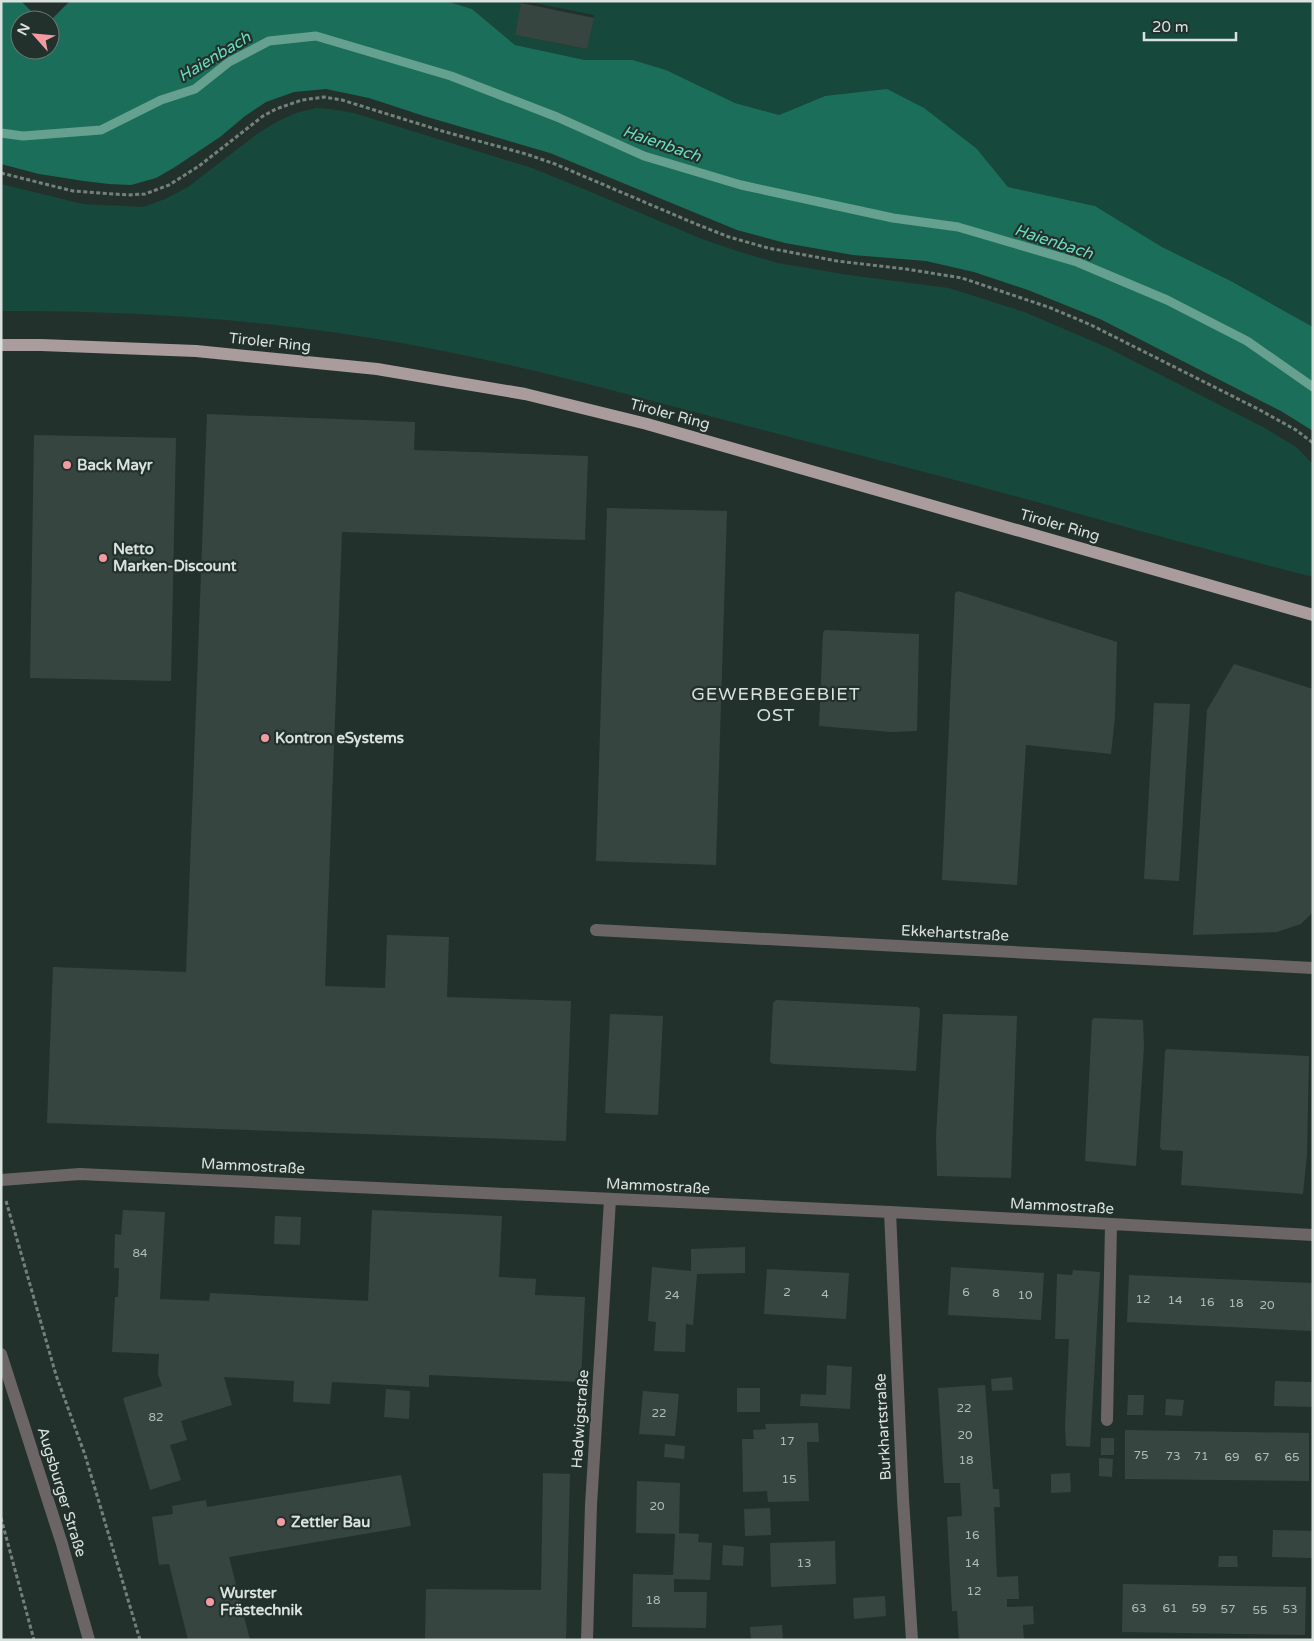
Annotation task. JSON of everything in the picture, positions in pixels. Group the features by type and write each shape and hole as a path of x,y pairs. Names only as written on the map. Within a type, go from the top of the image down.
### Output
{"main road":[{"name":"Tiroler Ring","path":"1,345 41,344 196,351 377,369 525,394 647,424 1313,615"}],"street":[{"name":"Ekkehartstraße","path":"596,930 1313,968"},
{"name":"Mammostraße","path":"1,1180 80,1174 890,1212 1313,1235"},
{"name":"Hadwigstraße","path":"588,1640 591,1505 610,1200"},
{"name":"Burkhartstraße","path":"890,1212 903,1499 912,1640"},
{"path":"1107,1420 1111,1224"},
{"name":"Augsburger Straße","path":"1,1354 62,1544 90,1640"}],"path":[{"path":"1,173 73,191 128,195 145,194 169,186 207,160 263,116 276,109 302,100 324,97 342,100 533,157 729,237 768,248 837,261 962,278 996,288 1051,308 1099,329 1258,409 1296,430 1313,443"},
{"path":"4,1195 56,1375 85,1455 140,1640"},
{"path":"1,1518 34,1640"}],"green space":[{"path":"1,1 21,1 30,10 10,10 10,60 60,60 60,11 70,1 446,1 472,9 515,45 585,60 633,60 666,70 735,103 779,115 825,96 887,89 924,108 977,149 1008,187 1095,206 1162,247 1229,280 1313,327 1313,431 1281,411 1100,319 1028,290 974,272 926,261 853,255 785,243 737,230 550,153 369,98 326,89 294,92 266,102 245,116 220,137 175,167 156,178 131,185 109,184 39,174 1,164"},
{"path":"446,1 522,1 515,35 587,49 594,15 525,1 1313,1 1313,327 1229,280 1162,247 1095,206 1008,187 977,149 825,96 779,115 735,103 666,70 633,60 585,60 515,45 472,9"},
{"path":"316,108 354,113 532,168 702,239 740,252 778,263 849,275 949,288 1027,313 1106,347 1263,427 1296,447 1313,464 1313,577 1027,499 583,383 418,346 300,328 181,316 61,311 1,311 1,184 83,204 143,207 165,199 188,187 257,134 278,121 296,113"}],"building":[{"path":"521,3 594,18 587,49 515,35"},
{"name":"Kontron eSystems","path":"207,414 415,422 414,450 588,456 585,540 342,532 325,986 385,988 387,935 449,937 447,997 571,1001 566,1141 47,1123 53,967 186,972"},
{"name":"Netto Marken-Discount","path":"34,435 176,438 171,681 30,678"},
{"path":"607,508 727,511 716,865 596,861"},
{"path":"958,591 1117,642 1115,717 1111,754 1026,745 1017,885 942,880 955,593"},
{"path":"825,630 919,634 917,731 891,732 819,726 823,633"},
{"path":"1234,664 1313,689 1313,912 1301,924 1277,932 1193,935 1207,710"},
{"path":"1154,703 1190,704 1179,881 1144,879"},
{"path":"776,1000 918,1007 920,1009 916,1071 773,1064 770,1062 773,1003"},
{"path":"610,1014 663,1016 658,1115 605,1113"},
{"path":"943,1014 1017,1016 1011,1178 937,1176 936,1137"},
{"path":"1094,1018 1143,1020 1144,1047 1136,1166 1085,1161 1092,1020"},
{"path":"1167,1049 1309,1056 1307,1154 1303,1194 1181,1185 1183,1151 1162,1150 1160,1147 1165,1051"},
{"path":"123,1210 165,1212 160,1299 209,1301 210,1293 368,1301 372,1210 502,1216 499,1277 536,1279 535,1295 585,1297 581,1382 429,1375 429,1387 332,1382 330,1404 293,1402 294,1381 224,1377 232,1405 181,1421 187,1440 170,1445 181,1480 150,1490 123,1398 162,1386 158,1374 159,1354 112,1352 115,1297 118,1297 119,1268 114,1268 115,1234 121,1235"},
{"path":"275,1216 301,1217 300,1245 274,1244"},
{"path":"745,1247 745,1273 697,1274 693,1325 686,1324 685,1352 654,1351 656,1322 648,1321 652,1267 691,1271 691,1249"},
{"path":"951,1267 1044,1273 1041,1320 948,1315"},
{"path":"767,1269 849,1273 846,1319 764,1314"},
{"path":"1073,1270 1100,1272 1090,1447 1066,1446 1065,1426 1069,1339 1055,1339 1057,1274 1072,1275"},
{"path":"1129,1275 1313,1283 1311,1331 1127,1322"},
{"path":"827,1365 852,1367 850,1409 800,1406 801,1394 826,1395"},
{"path":"1012,1377 1013,1390 992,1391 991,1379"},
{"path":"1275,1381 1313,1382 1313,1407 1274,1406"},
{"path":"985,1385 993,1489 999,1489 1000,1507 994,1507 997,1577 1018,1576 1019,1599 1007,1599 1007,1607 1033,1606 1034,1624 1023,1625 1024,1640 959,1640 957,1611 952,1611 947,1517 962,1516 960,1483 944,1483 938,1388"},
{"path":"737,1388 760,1388 760,1412 737,1412"},
{"path":"386,1389 410,1391 409,1419 384,1417"},
{"path":"643,1391 679,1394 675,1436 639,1434"},
{"path":"1128,1395 1144,1395 1143,1415 1127,1415"},
{"path":"1166,1399 1184,1400 1182,1416 1165,1415"},
{"path":"818,1423 819,1442 807,1442 809,1501 768,1502 767,1491 743,1492 742,1439 754,1439 753,1430 766,1429 765,1424"},
{"path":"1125,1430 1309,1433 1309,1481 1125,1479"},
{"path":"1101,1438 1114,1438 1114,1455 1101,1455"},
{"path":"665,1444 685,1446 684,1459 664,1457"},
{"path":"1099,1458 1113,1459 1112,1477 1099,1476"},
{"path":"543,1473 570,1474 566,1640 425,1640 426,1589 541,1590"},
{"path":"1070,1473 1071,1492 1051,1493 1051,1474"},
{"name":"Zettler Bau","path":"401,1475 411,1526 229,1557 250,1640 188,1640 169,1564 159,1565 152,1517 173,1514 172,1506 206,1500 207,1507"},
{"path":"637,1481 680,1483 679,1533 699,1534 698,1542 712,1543 710,1580 674,1579 674,1592 707,1592 706,1628 632,1627 633,1574 673,1575 675,1534 636,1533"},
{"path":"770,1508 771,1535 745,1536 744,1509"},
{"path":"1273,1530 1313,1531 1313,1558 1272,1557"},
{"path":"835,1541 836,1584 771,1587 770,1543"},
{"path":"723,1545 744,1547 743,1566 722,1565"},
{"path":"1219,1556 1237,1556 1238,1567 1218,1567"},
{"path":"1123,1584 1306,1587 1305,1635 1122,1632"},
{"path":"885,1596 886,1616 854,1619 853,1598"},
{"path":"782,1625 783,1640 751,1640 750,1627"}],"waterway":[{"name":"Haienbach","path":"1,133 23,136 101,130 161,100 195,89 229,62 269,41 316,36 451,76 557,117 644,156 741,185 893,218 958,227 1077,262 1167,300 1247,341 1313,387"}],"place":[{"name":"Back Mayr","path":"67,465"},
{"name":"Netto Marken-Discount","path":"103,558"},
{"name":"Kontron eSystems","path":"265,738"},
{"name":"Zettler Bau","path":"281,1522"},
{"name":"Wurster Frästechnik","path":"210,1602"}],"district":[{"name":"GEWERBEGEBIET OST","path":"776,704"}]}
